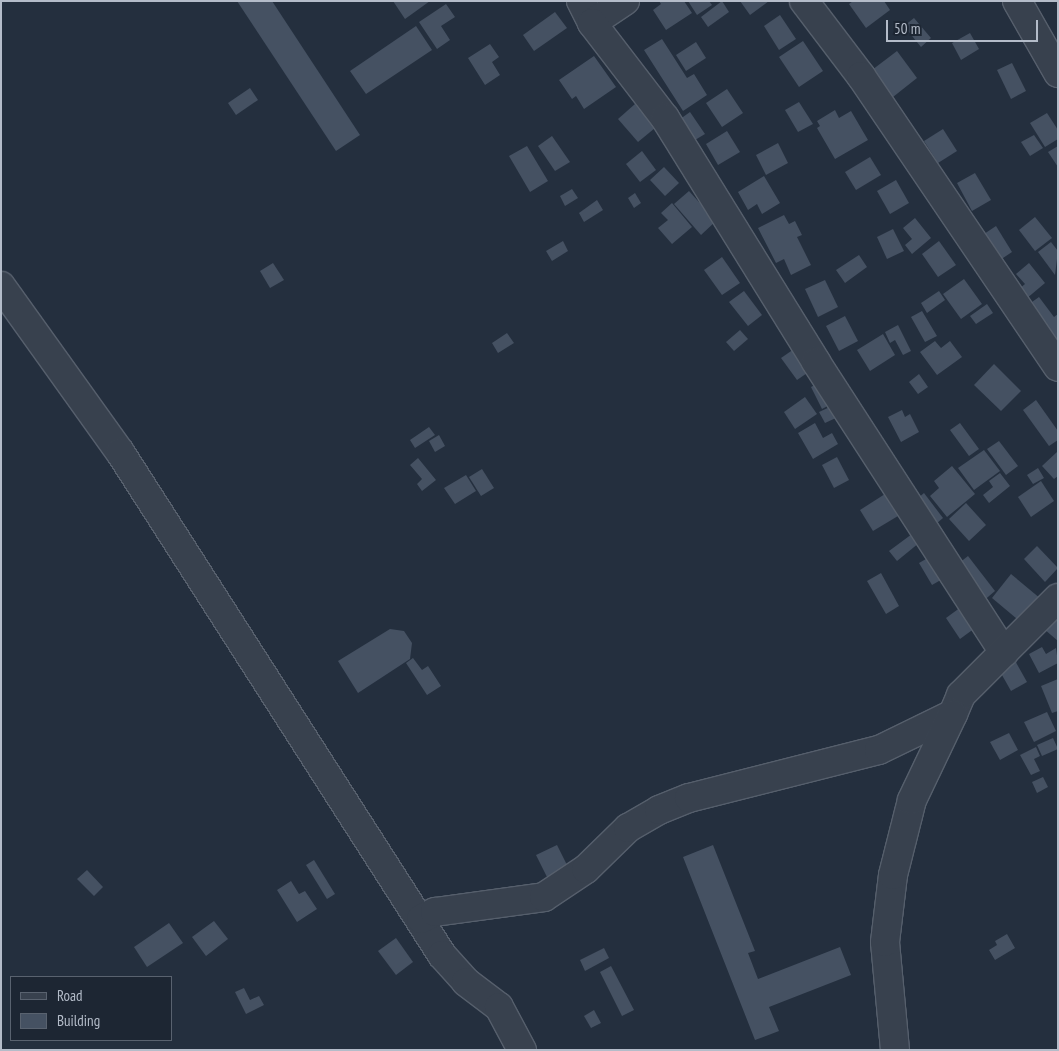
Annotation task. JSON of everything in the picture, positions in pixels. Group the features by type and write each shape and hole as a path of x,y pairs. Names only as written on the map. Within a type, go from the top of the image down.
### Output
{"street":[{"path":"625,1 587,12 665,118 853,420 1004,653"},
{"path":"804,1 861,76 1058,367"},
{"path":"1017,1 1058,73"},
{"path":"1,286 120,452 421,919 442,955 466,982 499,1007 522,1050"},
{"path":"895,1050 885,942 893,875 912,800 961,695 1058,598"},
{"path":"421,919 435,912 544,897 586,869 628,828 659,810 689,798 879,750 953,714"}],"building":[{"path":"237,1 272,1 360,135 336,151"},
{"path":"393,1 430,1 405,19"},
{"path":"659,1 684,1 692,13 666,30 653,10 661,4"},
{"path":"688,1 709,1 712,5 697,15"},
{"path":"722,1 729,12 708,27 701,17"},
{"path":"740,1 769,1 750,15"},
{"path":"853,1 884,1 890,10 866,28 849,4"},
{"path":"446,4 455,17 441,26 450,40 437,49 419,22"},
{"path":"555,12 567,28 534,51 523,35"},
{"path":"780,15 796,39 779,50 764,26"},
{"path":"914,18 931,38 921,47 904,26"},
{"path":"416,26 432,50 366,94 350,71"},
{"path":"970,33 979,49 961,60 952,43"},
{"path":"662,39 687,78 694,74 707,95 683,111 644,50"},
{"path":"803,41 823,71 799,87 779,57"},
{"path":"696,42 706,58 686,71 676,55"},
{"path":"490,44 499,57 492,62 500,75 485,85 468,58"},
{"path":"897,51 917,78 893,97 872,70"},
{"path":"594,56 616,87 584,109 576,96 572,99 559,80"},
{"path":"1012,63 1026,91 1011,99 997,70"},
{"path":"250,88 258,100 236,115 228,103"},
{"path":"727,89 743,113 722,127 706,103"},
{"path":"799,102 813,124 798,132 785,110"},
{"path":"635,104 655,128 638,142 618,119"},
{"path":"835,110 839,118 851,111 868,140 835,159 817,128 820,126 817,121"},
{"path":"690,112 705,134 690,143 676,122"},
{"path":"1047,113 1058,130 1058,139 1045,147 1030,123"},
{"path":"943,129 957,151 938,163 924,141"},
{"path":"727,131 740,152 718,165 706,144"},
{"path":"1034,135 1043,148 1030,156 1021,142"},
{"path":"552,136 570,162 555,171 538,146"},
{"path":"778,143 788,163 766,175 756,155"},
{"path":"527,146 548,181 530,192 509,156"},
{"path":"1058,146 1058,167 1048,152"},
{"path":"642,151 656,170 640,182 626,164"},
{"path":"870,157 881,175 856,190 845,172"},
{"path":"664,167 679,183 665,196 650,180"},
{"path":"975,173 991,200 972,211 957,183"},
{"path":"764,176 780,203 762,214 757,204 748,210 738,192"},
{"path":"896,180 909,203 890,214 877,191"},
{"path":"572,189 578,198 565,206 560,196"},
{"path":"689,191 716,221 701,235 674,204"},
{"path":"635,193 641,203 634,208 628,198"},
{"path":"597,200 603,210 584,222 579,213"},
{"path":"672,203 692,227 672,244 658,228 668,220 661,213"},
{"path":"784,215 789,224 795,221 802,235 797,237 811,265 791,275 784,259 776,263 758,228"},
{"path":"1035,217 1052,238 1035,251 1019,230"},
{"path":"915,218 931,238 912,254 905,245 912,239 903,228"},
{"path":"996,226 1012,252 991,266 975,240"},
{"path":"893,229 904,251 887,259 877,237"},
{"path":"563,241 568,251 552,261 546,251"},
{"path":"939,241 956,265 938,277 922,254"},
{"path":"1051,242 1058,251 1055,275 1038,252"},
{"path":"859,255 867,267 845,283 836,270"},
{"path":"722,257 740,283 722,295 704,270"},
{"path":"273,263 284,280 270,288 260,271"},
{"path":"1029,263 1045,283 1026,299 1019,289 1025,284 1016,274"},
{"path":"964,279 982,304 961,319 943,294"},
{"path":"825,280 838,307 818,317 805,289"},
{"path":"744,291 762,315 748,326 729,302"},
{"path":"939,291 945,300 927,313 921,303"},
{"path":"1039,297 1054,317 1058,314 1058,353 1025,307"},
{"path":"987,304 993,313 976,324 970,316"},
{"path":"922,311 937,336 925,342 911,317"},
{"path":"845,316 858,341 839,351 826,326"},
{"path":"898,325 911,351 903,355 895,340 890,343 885,332"},
{"path":"740,330 748,339 734,351 726,342"},
{"path":"507,333 514,343 498,353 492,343"},
{"path":"883,334 895,355 870,371 857,350"},
{"path":"935,341 941,348 950,341 962,357 937,375 920,352"},
{"path":"797,347 813,369 797,380 781,358"},
{"path":"994,364 1021,391 1001,411 974,385"},
{"path":"919,374 928,387 918,394 909,382"},
{"path":"826,379 837,401 822,409 811,387"},
{"path":"805,397 817,414 795,429 784,412"},
{"path":"1036,400 1058,431 1058,440 1049,446 1023,410"},
{"path":"832,406 838,417 825,423 819,412"},
{"path":"902,410 905,417 910,414 919,432 901,442 888,417"},
{"path":"815,423 823,438 832,433 838,444 813,459 798,433"},
{"path":"960,423 979,449 969,456 950,430"},
{"path":"429,427 435,435 415,448 410,440"},
{"path":"439,435 445,446 435,452 429,441"},
{"path":"999,441 1018,466 1006,475 987,449"},
{"path":"984,450 1000,471 974,490 958,468"},
{"path":"1058,451 1058,476 1054,479 1042,466"},
{"path":"837,457 849,480 834,488 822,465"},
{"path":"418,458 436,480 422,491 417,484 422,479 410,465"},
{"path":"952,466 975,494 947,517 930,496 939,488 934,481"},
{"path":"1038,468 1044,478 1033,484 1027,475"},
{"path":"482,469 494,488 481,496 469,477"},
{"path":"1000,473 1010,486 989,503 983,495 993,487 989,481"},
{"path":"466,475 476,491 455,504 444,488"},
{"path":"1041,481 1054,501 1031,517 1018,497"},
{"path":"924,493 943,518 930,529 911,504"},
{"path":"885,494 898,516 873,531 860,510"},
{"path":"966,503 986,525 969,541 949,519"},
{"path":"912,534 919,543 897,561 889,551"},
{"path":"1037,546 1058,568 1045,582 1024,559"},
{"path":"933,555 946,577 932,585 919,563"},
{"path":"968,556 995,591 982,602 954,567"},
{"path":"881,573 899,606 886,614 867,581"},
{"path":"1011,574 1041,599 1022,623 992,598"},
{"path":"961,607 975,628 960,639 946,618"},
{"path":"1058,613 1058,641 1044,629"},
{"path":"390,629 404,631 412,643 410,659 358,693 338,661"},
{"path":"1042,647 1046,654 1056,648 1058,663 1039,673 1029,654"},
{"path":"413,658 422,670 428,666 441,686 427,695 406,663"},
{"path":"1014,659 1027,682 1011,691 998,668"},
{"path":"1058,679 1058,711 1052,713 1041,686"},
{"path":"1047,712 1056,731 1034,742 1024,722"},
{"path":"1009,733 1018,750 1000,760 990,742"},
{"path":"1053,738 1058,749 1042,756 1037,745"},
{"path":"1036,747 1040,756 1034,759 1040,771 1031,775 1020,755"},
{"path":"1043,777 1048,787 1037,793 1032,782"},
{"path":"557,845 568,867 547,877 536,855"},
{"path":"713,845 755,951 748,953 758,979 840,947 851,975 769,1007 779,1031 755,1040 683,857"},
{"path":"314,860 335,894 327,899 306,865"},
{"path":"87,870 103,887 94,896 77,879"},
{"path":"291,881 299,894 305,891 317,909 297,922 277,890"},
{"path":"214,921 228,939 206,956 192,937"},
{"path":"169,923 183,943 147,967 134,947"},
{"path":"1007,934 1015,948 995,960 989,950 997,945 995,941"},
{"path":"396,938 413,962 396,975 378,951"},
{"path":"604,948 609,958 585,971 580,960"},
{"path":"611,966 634,1010 622,1016 600,972"},
{"path":"244,988 250,1000 259,996 264,1005 246,1014 235,992"},
{"path":"594,1010 601,1023 591,1028 584,1016"}]}
